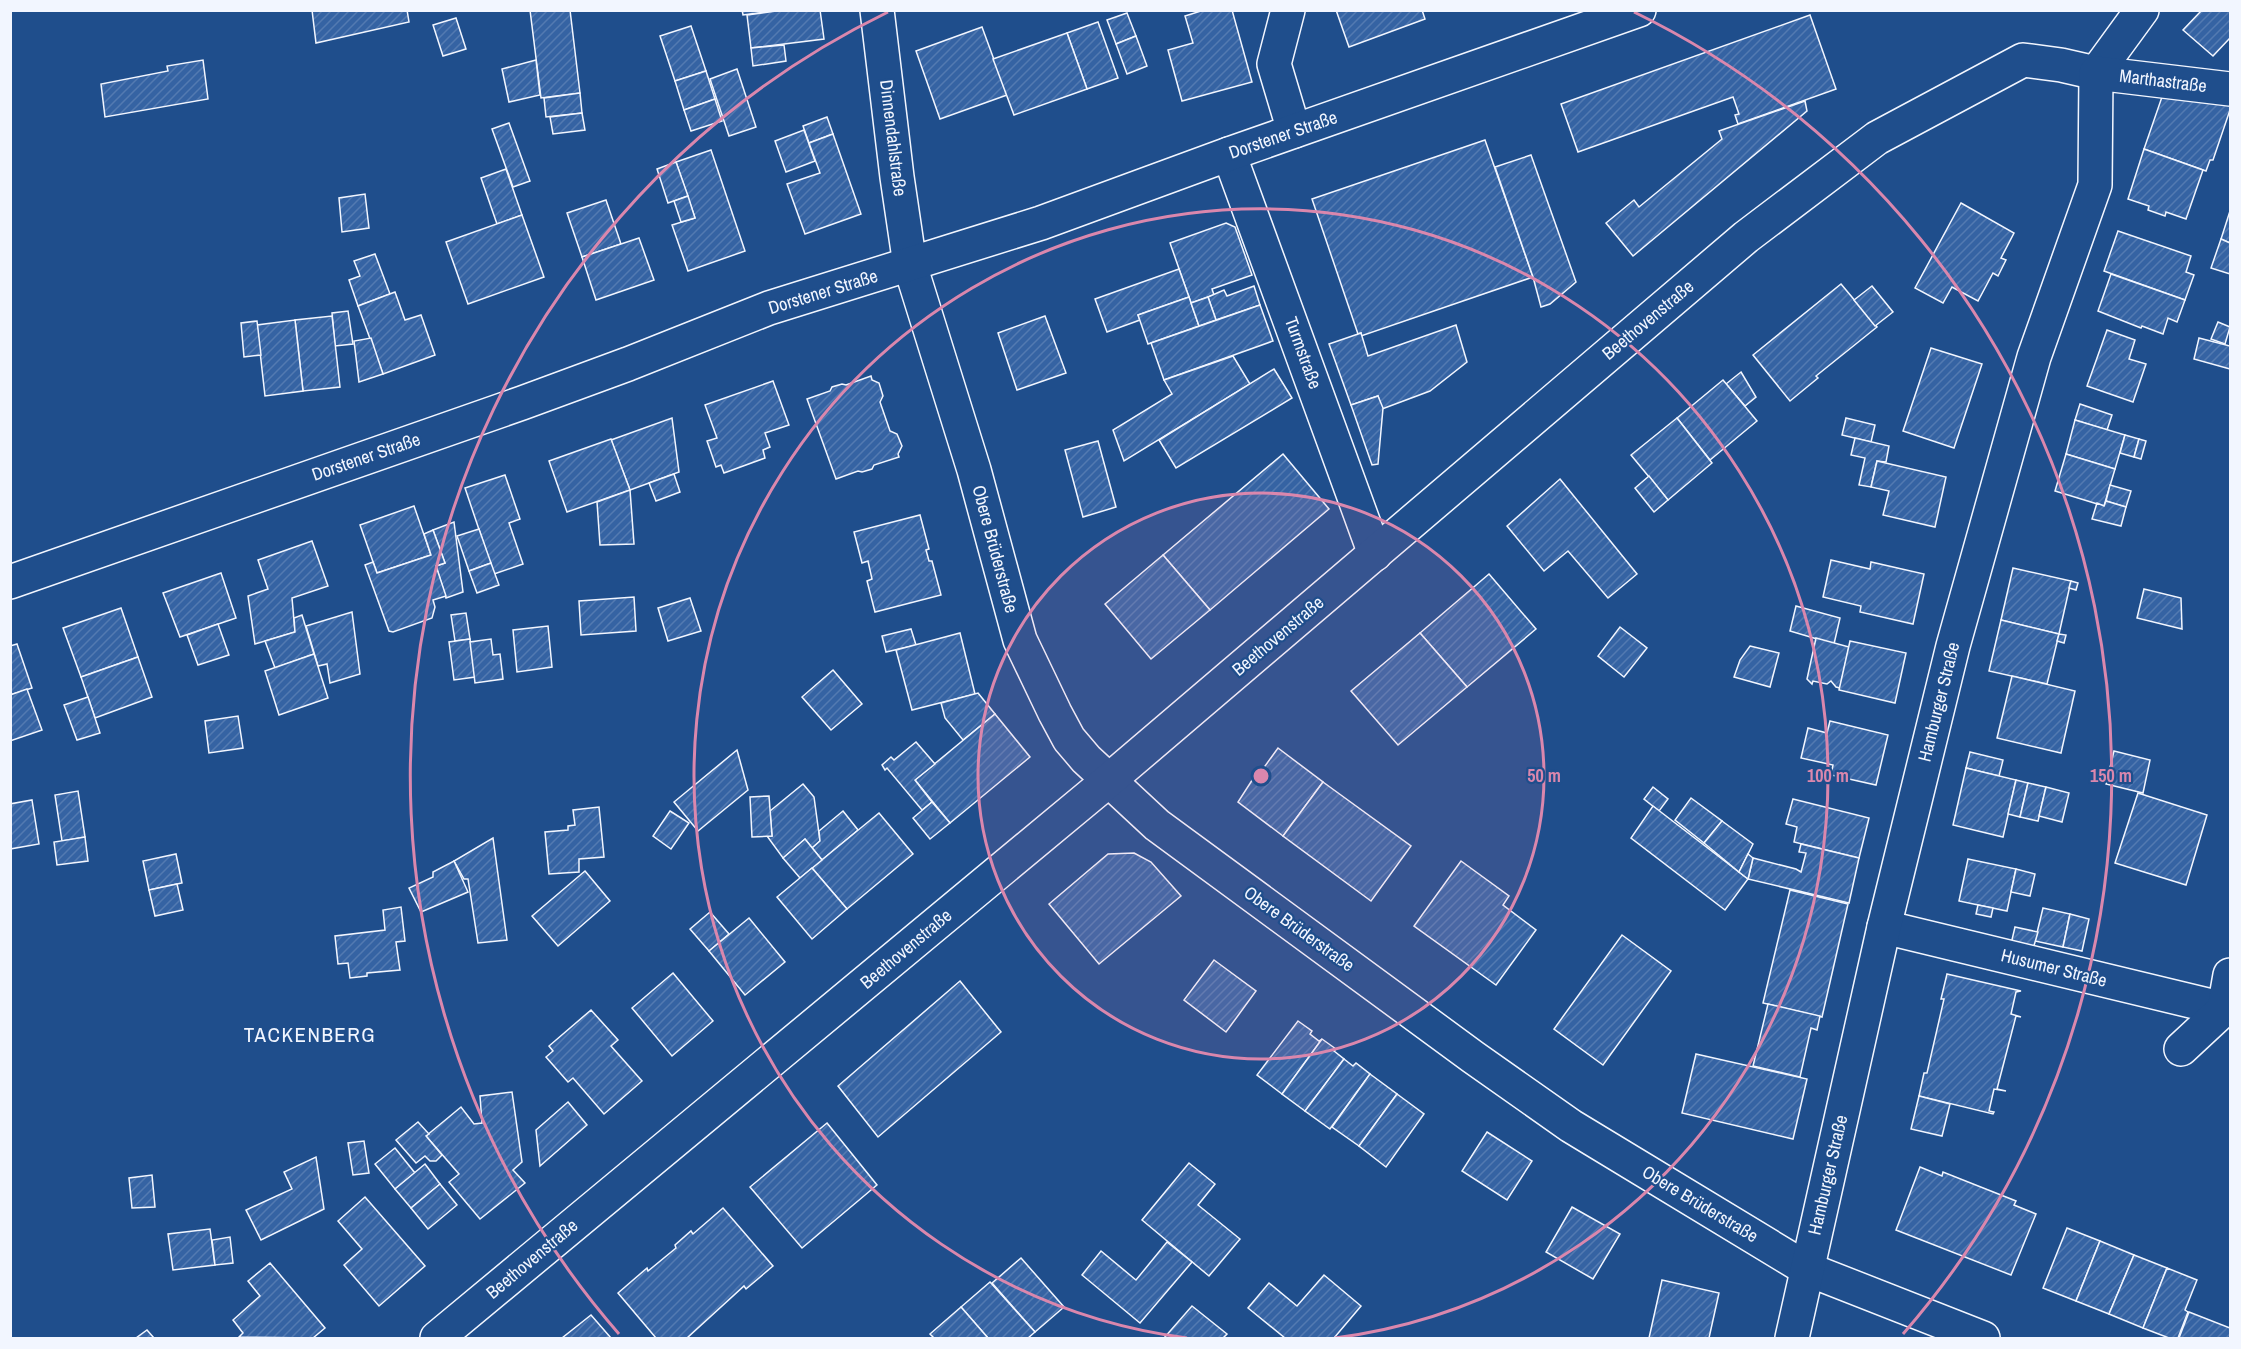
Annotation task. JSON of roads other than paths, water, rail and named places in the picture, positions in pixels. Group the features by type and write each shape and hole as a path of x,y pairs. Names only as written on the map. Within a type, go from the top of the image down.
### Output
{"street":[{"name":"Dinnendahlstraße","path":"877,10 910,265"},
{"path":"1288,10 1274,64 1294,131"},
{"name":"Dorstener Straße","path":"10,582 543,395 769,308 1041,223 1229,154 1639,10"},
{"path":"2096,72 2142,10"},
{"name":"Beethovenstraße","path":"437,1338 1108,781 1746,237 1877,138 2023,60 2096,72"},
{"name":"Marthastraße","path":"2096,72 2230,88"},
{"name":"Hamburger Straße","path":"1792,1338 1884,927 1953,646 2034,357 2096,185 2096,72"},
{"name":"Turmstraße","path":"1229,154 1375,554"},
{"name":"Obere Brüderstraße","path":"910,265 974,470 1020,640 1041,688 1069,739 1108,781 1157,825 1473,1057 1562,1119 1807,1269 1983,1338"},
{"name":"Husumer Straße","path":"1884,927 2224,1009"},
{"path":"2181,1049 2224,1009 2230,975"}],"district":[{"name":"TACKENBERG","path":"310,1035"}]}
